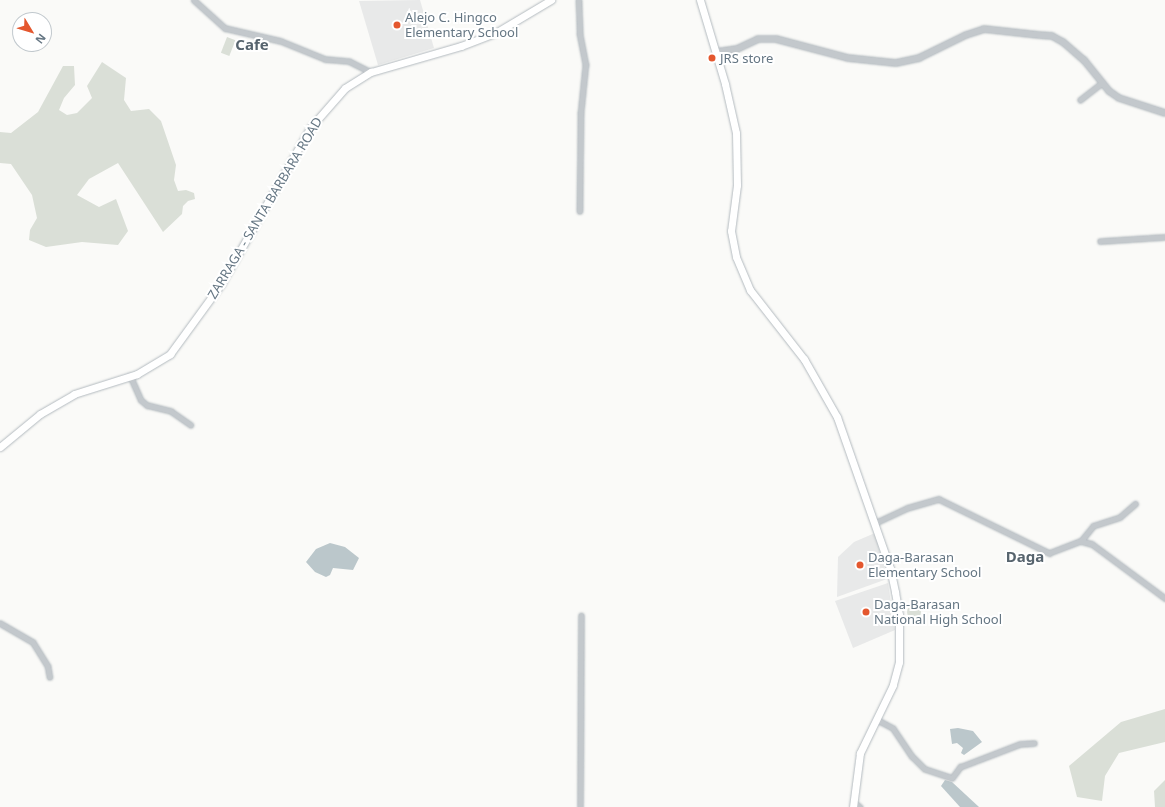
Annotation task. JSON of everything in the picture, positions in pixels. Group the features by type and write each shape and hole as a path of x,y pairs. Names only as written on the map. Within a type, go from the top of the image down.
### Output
{"main road":[{"name":"ZARRAGA - SANTA BARBARA ROAD","path":"0,447 40,414 74,394 148,369 170,354 221,284 310,128 345,88 371,72 461,46 516,22 551,0"},
{"path":"700,0 716,52 736,133 737,186 731,231 736,258 750,290 804,359 825,392 837,416 875,523 894,586 899,636 899,662 893,685 860,753 853,804"}],"street":[{"path":"194,0 225,28 281,41 325,59 349,61 371,72"},
{"path":"579,0 580,34 586,64 581,113 580,211"},
{"path":"716,52 737,49 758,39 776,39 848,58 896,63 919,58 976,31 1002,31 1052,36 1063,42 1084,60 1102,83 1119,98 1165,113"},
{"path":"1080,100 1102,83"},
{"path":"1100,241 1165,237"},
{"path":"130,376 141,400 147,405 171,411 191,425"},
{"path":"875,523 908,508 939,499 1049,554 1081,540 1093,526 1120,517 1135,504"},
{"path":"1081,540 1092,544 1165,598"},
{"path":"580,807 581,616"},
{"path":"0,623 33,642 48,666 50,677"},
{"path":"876,719 893,728 912,756 925,769 952,778 960,768 1020,744 1034,743"},
{"path":"853,804 860,807"}],"shaded area":[{"name":"Alejo C. Hingco Elementary School","path":"420,0 434,48 378,65 359,1"},
{"path":"227,37 235,40 229,56 221,53"},
{"path":"102,62 126,78 124,100 131,111 149,109 161,121 176,165 174,180 178,191 186,190 194,193 195,199 188,201 183,206 182,214 163,232 118,163 89,179 77,195 99,207 116,199 128,231 118,245 82,242 46,247 29,240 30,230 37,218 32,195 11,164 0,163 0,132 11,133 38,112 63,66 74,66 75,85 64,98 59,110 67,115 77,113 92,98 87,86"},
{"name":"Daga-Barasan Elementary School","path":"875,533 887,579 837,597 838,557 854,542"},
{"path":"330,543 345,547 359,558 353,570 333,568 330,575 326,577 315,572 306,562 316,549"},
{"name":"Daga-Barasan National High School","path":"888,583 895,630 853,648 835,601"},
{"path":"911,605 917,605 921,609 921,615 917,619 911,619 907,615 907,609"},
{"path":"1165,709 1165,742 1119,753 1105,776 1102,801 1077,797 1069,766 1121,722"},
{"path":"958,728 973,731 982,742 964,755 961,753 963,748 957,743 952,744 950,729"},
{"path":"945,780 952,782 979,807 960,807 941,786"},
{"path":"1165,780 1165,807 1155,807 1154,791"}],"place":[{"name":"Alejo C. Hingco Elementary School","path":"397,25"},
{"name":"JRS store","path":"712,58"},
{"name":"Daga-Barasan Elementary School","path":"860,565"},
{"name":"Daga-Barasan National High School","path":"866,612"}],"district":[{"name":"Cafe","path":"252,45"},
{"name":"Daga","path":"1025,557"}]}
